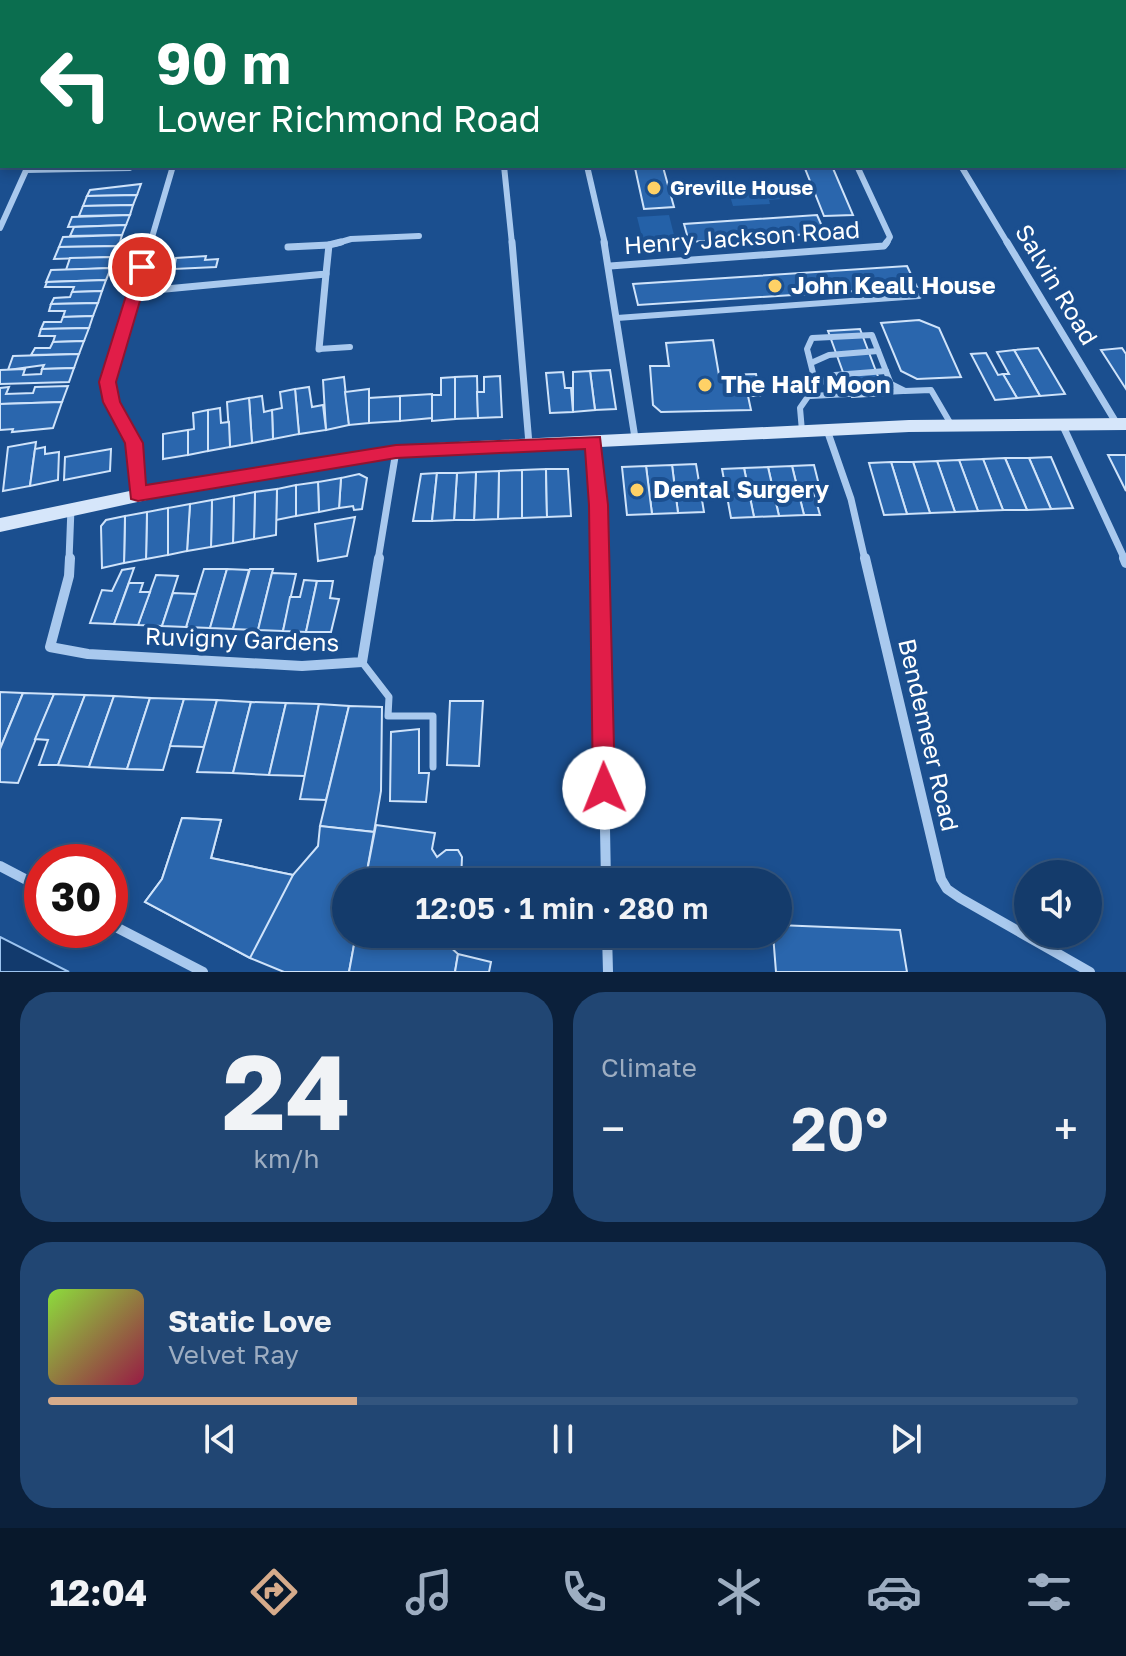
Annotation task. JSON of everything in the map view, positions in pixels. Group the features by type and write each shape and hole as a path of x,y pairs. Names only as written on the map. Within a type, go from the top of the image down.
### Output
{"main road":[{"path":"0,525 138,494 396,451 827,430 1121,424"}],"street":[{"path":"138,494 134,443 112,402 108,382 172,168"},
{"path":"504,168 524,358 529,444"},
{"path":"587,168 610,266 635,438"},
{"name":"Henry Jackson Road","path":"610,266 884,246 890,237 858,168"},
{"name":"Salvin Road","path":"962,168 1121,424"},
{"path":"0,226 27,169"},
{"path":"288,247 329,245 351,239 419,236"},
{"path":"319,349 329,245"},
{"path":"134,292 193,289 246,280 326,274"},
{"path":"1062,424 1126,563"},
{"name":"Bendemeer Road","path":"827,430 851,499 941,879 947,889 960,898 1090,972"},
{"path":"593,442 599,505 606,868"},
{"name":"Ruvigny Gardens","path":"71,508 69,576 50,647 88,654 302,666 362,662 396,451"},
{"path":"0,866 24,879"},
{"path":"128,933 203,972"},
{"path":"607,948 608,972"}],"lane":[{"path":"27,169 130,169"},
{"path":"617,318 919,296"},
{"path":"802,431 800,408 816,385 807,349 812,338 872,335 891,384 905,391"},
{"path":"319,349 350,347"},
{"path":"811,363 829,355 878,351"},
{"path":"816,385 835,375 886,371"},
{"path":"811,396 931,390 952,426"},
{"path":"362,662 389,697 388,716 433,716 433,767"}],"shaded area":[{"path":"787,184 792,198 769,200 770,204 733,206 730,196 753,186"},
{"path":"669,215 675,239 643,241 637,217"},
{"path":"0,937 69,972 0,972"}],"building":[{"name":"Greville House","path":"635,168 663,168 674,207 644,209"},
{"path":"805,168 833,168 853,215 824,216"},
{"path":"141,184 137,195 87,196 90,190"},
{"path":"137,195 133,205 83,206 87,196"},
{"path":"133,205 130,215 79,216 83,206"},
{"path":"130,215 126,225 68,227 72,217"},
{"path":"817,215 825,233 689,242 684,224"},
{"path":"126,225 122,235 70,236 74,227"},
{"path":"122,235 119,246 59,247 63,237"},
{"path":"119,246 115,257 54,259 59,247"},
{"path":"206,256 205,260 218,259 216,267 174,269 176,258"},
{"path":"115,257 111,268 66,270 70,258"},
{"name":"John Keall House","path":"907,266 917,287 638,305 633,284"},
{"path":"111,268 106,280 46,282 51,270"},
{"path":"106,280 102,291 72,292 74,287 45,287 47,282"},
{"path":"102,291 98,303 51,304 54,298 70,297 72,292"},
{"path":"98,303 93,316 63,317 65,311 49,311 51,304"},
{"path":"93,316 89,328 41,329 44,322 61,322 63,317"},
{"path":"919,320 939,328 961,377 917,379 901,371 881,323"},
{"path":"89,328 84,341 53,342 55,336 39,336 41,329"},
{"path":"860,329 885,395 852,397 828,331"},
{"name":"The Half Moon","path":"713,340 719,375 756,374 760,396 748,396 751,410 661,412 653,405 650,366 669,366 666,343"},
{"path":"84,341 79,354 31,355 35,348 50,348 53,342"},
{"path":"1038,348 1065,394 1040,396 1014,350"},
{"path":"1122,348 1126,354 1126,389 1101,350"},
{"path":"1014,350 1040,396 1017,398 1003,374 1009,374 997,352"},
{"path":"986,353 998,375 1003,374 1017,398 995,400 971,354"},
{"path":"79,354 74,368 42,369 44,365 8,370 13,356"},
{"path":"74,368 69,382 0,384 0,370 25,369 23,375 41,374 42,369"},
{"path":"610,370 616,409 595,410 590,371"},
{"path":"590,371 595,410 573,412 573,372"},
{"path":"563,372 565,388 571,388 573,412 550,413 546,373"},
{"path":"477,376 478,418 455,419 455,377"},
{"path":"500,376 502,417 478,418 477,392 484,392 484,377"},
{"path":"344,377 349,425 326,430 323,380"},
{"path":"455,377 455,419 432,421 432,395 441,395 441,378"},
{"path":"68,386 62,402 0,404 0,388 9,387 6,394 33,393 35,387"},
{"path":"309,387 312,407 323,405 326,430 299,434 295,389"},
{"path":"295,389 299,434 273,439 272,410 282,408 280,392"},
{"path":"369,389 369,423 349,425 345,392"},
{"path":"432,394 432,418 400,421 400,396"},
{"path":"262,396 264,412 272,410 273,439 252,443 249,398"},
{"path":"400,396 400,421 369,423 369,398"},
{"path":"249,398 252,443 230,447 227,402"},
{"path":"62,402 53,428 12,432 13,429 0,430 0,404"},
{"path":"220,408 221,423 229,422 230,447 208,451 208,410"},
{"path":"208,410 208,451 188,455 188,430 194,429 193,413"},
{"path":"188,430 188,455 163,459 163,434"},
{"path":"36,442 30,486 3,491 8,447"},
{"path":"45,447 45,454 59,452 58,480 30,486 35,449"},
{"path":"111,449 110,471 64,480 65,457"},
{"path":"1108,455 1126,455 1126,491"},
{"path":"1051,457 1073,508 1051,509 1029,458"},
{"path":"1005,458 1029,458 1051,509 1027,510"},
{"path":"1005,458 1027,510 1003,510 983,459"},
{"path":"983,459 1003,510 978,511 959,460"},
{"path":"959,460 978,511 955,512 937,461"},
{"path":"937,461 955,512 930,513 913,462"},
{"path":"891,462 913,462 930,513 907,514"},
{"path":"891,462 907,514 884,515 869,463"},
{"path":"696,464 704,512 678,513 672,465"},
{"path":"672,465 678,513 652,514 646,466"},
{"path":"814,465 821,493 814,493 820,515 804,515 792,466"},
{"name":"Dental Surgery","path":"646,466 652,514 627,515 622,467"},
{"path":"792,466 804,515 779,516 768,467"},
{"path":"768,467 779,516 754,517 744,468"},
{"path":"744,468 754,517 731,518 722,469"},
{"path":"546,469 547,517 522,518 522,470"},
{"path":"546,469 568,469 571,516 547,517"},
{"path":"522,470 522,518 498,519 499,471"},
{"path":"499,471 498,519 474,520 476,472"},
{"path":"476,472 474,520 454,520 457,473"},
{"path":"437,473 432,521 413,521 421,474"},
{"path":"437,473 457,473 454,520 432,521"},
{"path":"359,474 367,478 362,509 354,510 353,506 339,508 341,478"},
{"path":"341,478 339,508 319,512 318,482"},
{"path":"318,482 319,512 296,516 296,485"},
{"path":"296,485 296,516 276,520 277,489"},
{"path":"277,489 276,535 254,539 255,492"},
{"path":"255,492 254,539 233,543 234,496"},
{"path":"234,496 233,543 211,547 212,500"},
{"path":"212,500 211,547 187,551 190,504"},
{"path":"190,504 187,551 168,555 168,508"},
{"path":"168,508 168,555 146,559 147,512"},
{"path":"147,512 146,559 124,563 125,516"},
{"path":"125,516 124,563 102,568 101,526 106,520"},
{"path":"355,517 347,556 318,561 315,524"},
{"path":"134,568 114,624 90,623 102,590 112,591 122,570"},
{"path":"204,569 227,569 210,628 186,627"},
{"path":"227,569 249,570 233,629 210,628"},
{"path":"250,569 273,569 258,630 233,629"},
{"path":"272,573 296,574 283,631 258,630"},
{"path":"156,575 178,576 162,626 138,625"},
{"path":"304,580 317,581 306,632 283,631 290,597 300,597"},
{"path":"317,581 333,581 330,598 339,599 331,632 306,632"},
{"path":"129,583 143,583 140,592 150,592 138,625 114,624"},
{"path":"173,593 196,594 186,627 162,626"},
{"path":"0,692 23,693 0,749"},
{"path":"23,693 54,694 18,783 0,782 0,749"},
{"path":"54,694 85,695 58,765 39,765 48,740 35,739"},
{"path":"85,695 114,696 89,767 58,765"},
{"path":"114,696 150,698 127,769 89,767"},
{"path":"150,698 184,699 163,770 127,769"},
{"path":"184,699 217,700 204,747 170,746"},
{"path":"217,700 251,702 233,773 197,772"},
{"path":"450,701 483,701 479,766 447,765"},
{"path":"251,702 286,703 269,775 233,773"},
{"path":"286,703 319,704 305,776 269,775"},
{"path":"319,704 349,706 326,800 300,799"},
{"path":"349,706 382,707 381,791 374,832 320,826"},
{"path":"419,729 419,773 429,773 426,802 390,801 391,732"},
{"path":"182,818 221,820 211,858 293,875 318,846 320,826 374,832 368,868 332,868 332,948 353,948 349,972 284,972 250,958 145,902 162,879"},
{"path":"182,818 221,820 211,858 293,875 250,958 145,902 162,879"},
{"path":"376,825 435,833 432,849 437,857 446,850 458,850 462,857 462,868 368,868"},
{"path":"792,926 900,930 907,972 776,972 774,948 792,948"},
{"path":"353,948 451,948 458,954 455,972 349,972"},
{"path":"458,954 491,962 489,972 455,972"}],"place":[{"name":"Greville House","path":"654,188"},
{"name":"John Keall House","path":"775,286"},
{"name":"The Half Moon","path":"705,385"},
{"name":"Dental Surgery","path":"637,490"}],"route":[{"path":"142,267 108,382 112,402 134,443 138,494 396,451 593,442 599,505 604,788"}]}
